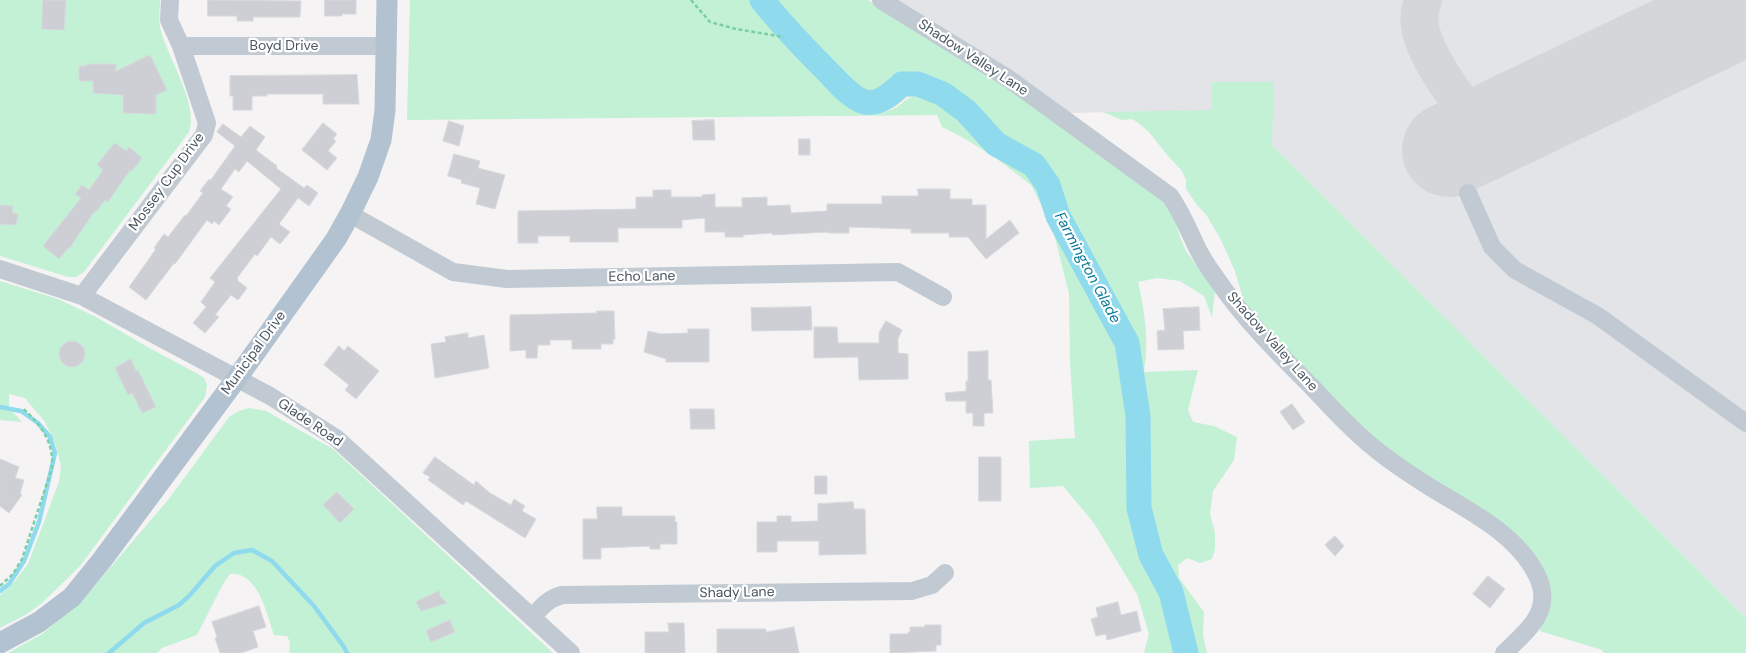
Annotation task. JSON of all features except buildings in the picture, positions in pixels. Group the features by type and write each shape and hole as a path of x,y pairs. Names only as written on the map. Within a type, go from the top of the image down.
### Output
{"main road":[{"name":"Municipal Drive","path":"0,643 39,622 72,596 102,560 237,378 336,239 368,177 381,140 385,110 387,0"}],"street":[{"name":"Mossey Cup Drive","path":"82,296 204,135 207,123 181,46 169,20 170,0"},
{"name":"Shadow Valley Lane","path":"881,0 1009,80 1170,196 1185,220 1201,256 1235,303 1292,367 1356,432 1388,460 1484,522 1522,551 1538,579 1542,597 1533,626 1504,653"},
{"name":"Boyd Drive","path":"181,46 387,46"},
{"path":"1468,193 1492,247 1516,270 1598,316 1746,423"},
{"name":"Echo Lane","path":"350,214 453,272 508,279 898,272 943,297"},
{"name":"Glade Road","path":"0,269 82,296 284,404 336,438 571,653"},
{"name":"Shady Lane","path":"533,617 545,603 552,598 562,595 912,591 932,585 945,573"}],"path":[{"path":"691,0 710,22 736,29 784,37"},
{"path":"0,586 13,574 22,559 52,468 53,459 50,446 41,426 22,408"}],"shaded area":[{"path":"893,0 1746,0 1746,618 1272,145 1273,82 1212,110 1066,113"}],"green space":[{"path":"0,0 160,0 159,20 161,31 190,109 191,121 189,132 84,272 76,277 68,277 0,256"},
{"path":"410,0 757,0 792,44 836,92 896,108 907,99 917,95 925,95 950,104 957,114 977,133 999,149 1030,167 1046,186 1058,221 1124,346 1130,371 1136,416 1136,509 1148,559 1164,589 1173,612 1181,653 1144,653 1149,634 1137,594 1094,523 1063,486 1030,488 1029,441 1075,438 1070,363 1069,294 1052,226 1031,185 996,158 942,127 937,115 407,120"},
{"path":"766,0 868,0 1007,86 1160,198 1174,217 1186,251 1215,291 1212,317 1204,296 1180,281 1157,278 1138,282 1146,327 1144,372 1198,370 1188,410 1193,422 1214,426 1237,437 1234,460 1213,491 1210,514 1215,533 1215,549 1212,559 1200,563 1187,558 1178,565 1179,578 1204,612 1203,635 1207,653 1190,653 1190,646 1172,584 1154,555 1142,507 1139,416 1129,342 1062,217 1049,181 1036,164 1000,144 981,124 968,105 932,81 887,82 878,89 858,88 825,55 773,9"},
{"path":"1212,82 1274,82 1272,145 1746,618 1746,653 1604,653 1602,650 1540,631 1550,598 1540,568 1394,455 1333,400 1246,309 1235,271 1221,240 1207,216 1186,189 1186,180 1182,171 1149,132 1137,122 1132,119 1122,120 1103,112 1212,110"},
{"path":"0,281 58,299 96,317 198,374 204,378 207,385 205,397 80,566 42,603 27,614 0,628 0,595 15,581 28,564 59,482 61,466 56,446 45,422 25,398 9,394 9,408 22,422 0,420"},
{"path":"249,408 266,411 333,449 553,653 291,653 289,652 290,642 287,636 274,635 260,596 248,579 240,575 230,574 197,635 162,648 157,653 8,653 42,634 85,597 168,500 229,417"}],"sand":[{"path":"757,0 766,0 773,9 825,55 858,88 878,89 887,82 909,75 932,81 968,105 981,124 1000,144 1036,164 1049,181 1062,217 1129,342 1139,416 1142,507 1154,555 1172,584 1190,646 1190,653 1181,653 1173,612 1164,589 1148,559 1136,509 1136,416 1130,371 1124,346 1058,221 1046,186 1030,167 999,149 957,114 950,104 936,98 917,95 907,99 896,108 885,112 870,112 857,106 836,92 792,44"}],"waterway":[{"name":"Farmington Glade","path":"762,0 810,54 843,88 857,99 868,102 878,101 902,84 918,84 943,94 966,111 996,144 1034,165 1048,185 1058,216 1127,343 1138,416 1139,508 1151,555 1171,592 1186,653"},
{"path":"0,407 21,411 38,423 50,437 55,453 39,522 24,561 9,584 0,591"},
{"path":"109,653 144,623 179,605 215,566 234,553 252,550 272,561 314,606 347,653"}],"taxiway":[{"path":"1423,0 1419,19 1422,36 1441,74 1458,98 1474,113 1484,117 1515,117"}],"runway":[{"path":"1449,150 1746,8"}]}
